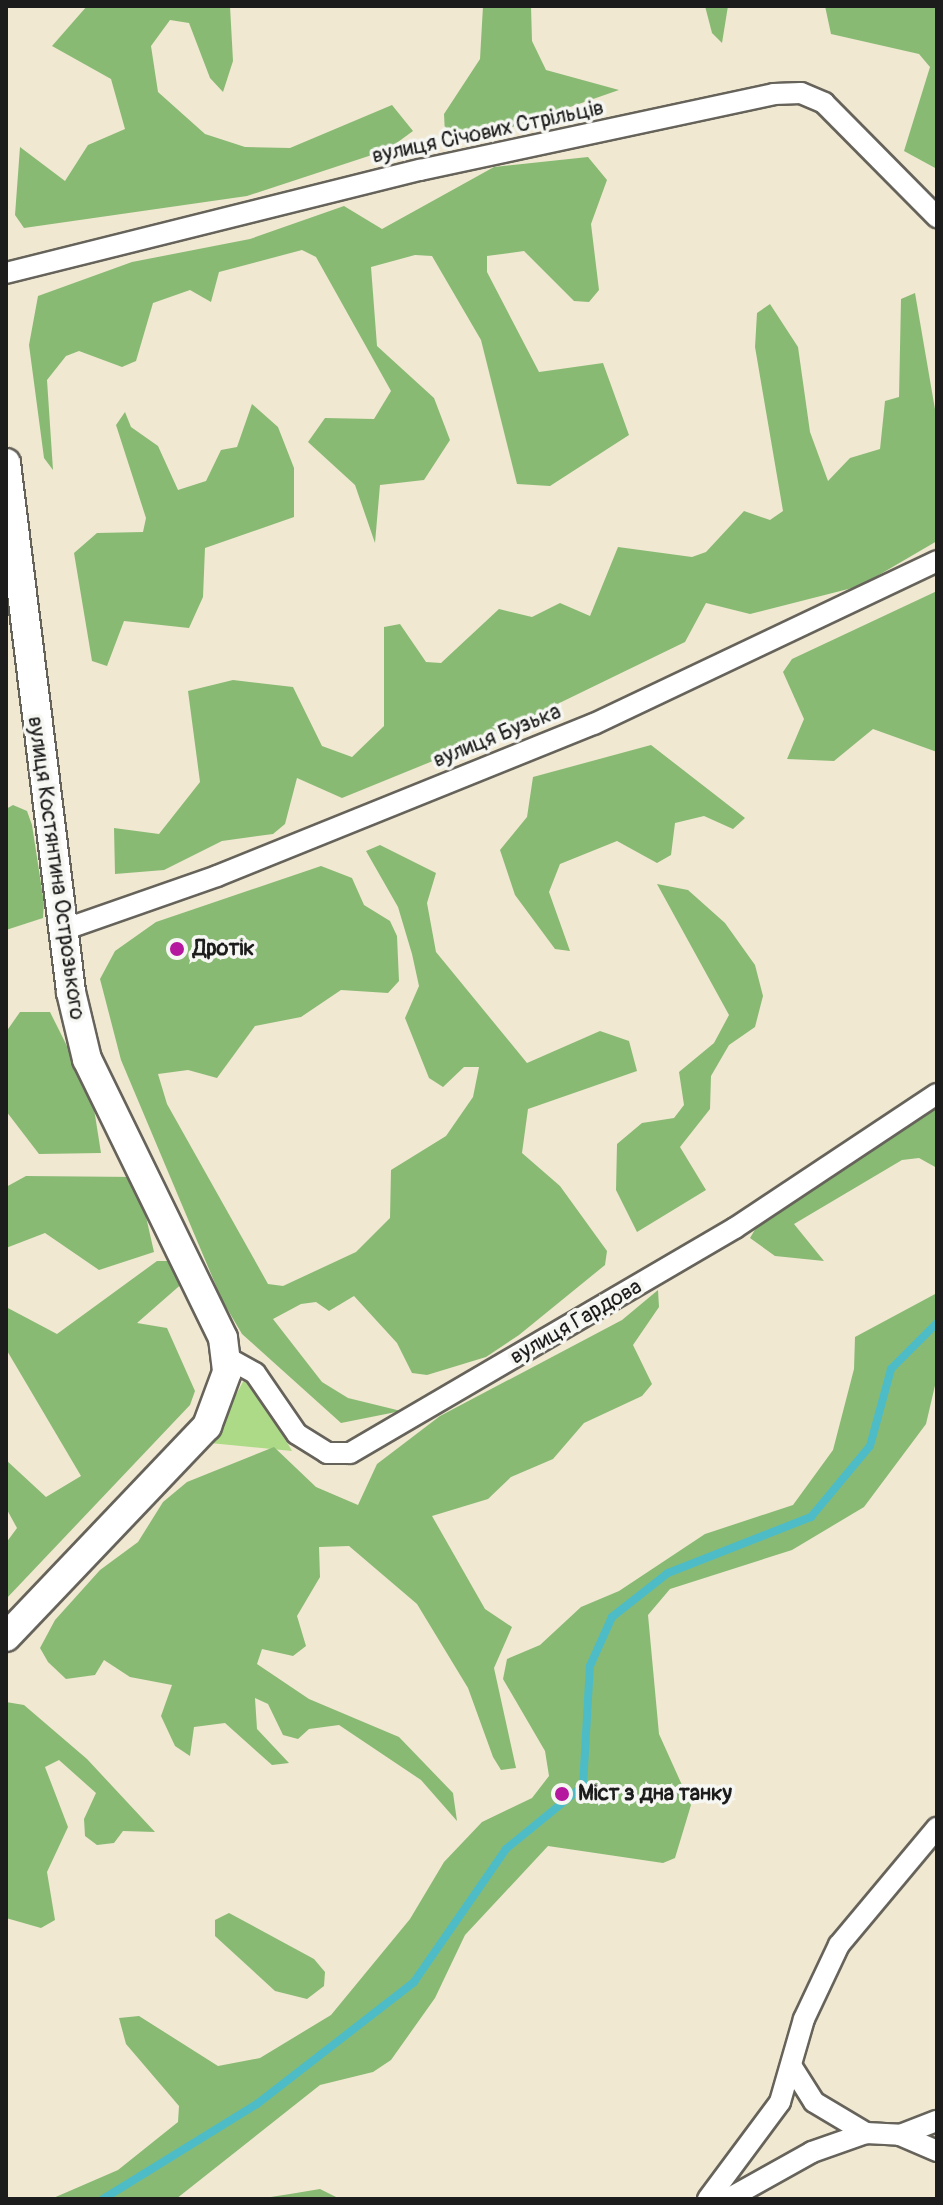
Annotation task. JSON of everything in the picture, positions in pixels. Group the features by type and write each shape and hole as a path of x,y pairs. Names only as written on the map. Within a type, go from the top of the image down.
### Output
{"street":[{"name":"вулиця Січових Стрільців","path":"6,273 420,170 774,94 801,93 824,103 937,217"},
{"name":"вулиця Костянтина Острозького","path":"6,463 63,930 87,1059 226,1357 225,1387 207,1426 6,1637"},
{"name":"вулиця Бузька","path":"63,930 217,876 594,724 937,561"},
{"name":"вулиця Гардова","path":"226,1357 255,1373 297,1434 327,1453 350,1453 735,1228 937,1094"},
{"path":"708,2199 780,2102 804,2019 839,1945 937,1828"},
{"path":"792,2067 814,2102 866,2133"},
{"path":"900,2135 937,2121"},
{"path":"728,2199 812,2152 866,2133 900,2135 937,2151"}],"green space":[{"path":"87,6 230,6 233,61 223,92 210,78 189,23 170,20 151,46 158,92 205,134 245,147 290,148 392,105 413,131 387,150 247,196 24,228 15,215 20,147 65,181 88,145 125,129 111,79 52,46"},
{"path":"483,6 531,6 532,41 546,70 619,90 498,132 445,134 444,114 480,59"},
{"path":"705,6 728,6 722,43 712,33"},
{"path":"825,6 937,6 937,169 904,151 930,67 919,54 831,34"},
{"path":"588,157 607,180 591,224 599,290 589,302 574,301 524,251 487,256 487,272 539,372 603,363 629,435 550,486 517,484 481,340 432,256 415,255 371,267 377,346 434,398 450,440 424,480 380,485 375,543 355,485 308,442 325,418 374,419 391,391 316,257 302,250 219,272 211,302 190,290 153,303 136,361 122,367 79,351 66,356 47,380 53,470 44,458 29,345 38,296 132,262 250,239 344,206 382,229 494,167"},
{"path":"915,293 937,421 937,541 860,586 750,614 706,603 685,642 477,743 342,798 297,778 285,824 273,834 222,841 164,870 115,874 114,828 159,834 200,782 188,691 233,680 293,687 322,746 352,757 384,726 384,627 400,624 426,662 441,663 499,609 532,617 560,603 590,616 618,547 692,557 706,552 744,511 770,520 783,511 755,347 757,313 770,304 798,347 810,432 828,481 850,458 880,449 885,401 899,397 901,299"},
{"path":"252,404 278,427 294,468 294,517 205,548 203,597 189,628 124,621 107,666 92,661 74,553 97,533 143,532 146,518 116,425 125,412 131,427 158,446 178,490 206,481 221,450 237,447"},
{"path":"937,591 937,752 873,729 834,761 787,759 804,719 783,672 792,659"},
{"path":"651,745 745,818 733,829 704,816 675,823 671,855 657,863 617,841 560,864 549,892 570,951 555,949 515,895 500,850 527,817 533,777"},
{"path":"13,805 27,811 32,825 44,903 43,918 6,930 6,809"},
{"path":"380,845 436,873 427,903 436,952 527,1063 600,1031 629,1041 637,1071 528,1109 522,1153 560,1186 607,1251 605,1265 519,1335 486,1357 427,1375 412,1373 397,1343 354,1296 329,1311 316,1302 301,1304 273,1319 322,1382 348,1398 401,1411 341,1423 242,1334 222,1300 121,1060 100,979 115,951 156,922 321,866 352,878 364,905 390,921 397,936 399,981 388,993 341,990 301,1017 255,1026 217,1078 188,1070 158,1074 167,1104 268,1284 283,1286 356,1252 390,1218 391,1170 446,1136 473,1097 479,1067 464,1067 443,1087 429,1078 405,1018 419,986 412,954 398,907 366,851"},
{"path":"657,884 688,890 725,923 755,965 763,996 755,1027 729,1045 711,1076 710,1109 680,1147 706,1190 637,1232 616,1190 617,1144 642,1123 674,1118 684,1105 679,1072 714,1043 729,1015"},
{"path":"20,1012 50,1012 92,1096 101,1153 39,1154 6,1111 6,1032"},
{"path":"937,1105 937,1168 919,1158 902,1160 794,1224 824,1261 775,1256 750,1238 763,1216"},
{"path":"26,1176 137,1177 154,1252 99,1270 45,1233 6,1248 6,1187"},
{"path":"157,1261 173,1261 185,1281 137,1323 167,1328 195,1391 190,1405 6,1599 6,1543 17,1528 6,1508 6,1460 46,1497 81,1476 6,1349 6,1307 57,1334"},
{"path":"658,1290 659,1307 633,1345 652,1384 642,1396 584,1423 553,1459 511,1477 488,1499 432,1516 485,1609 512,1627 494,1668 516,1768 501,1770 493,1757 468,1688 417,1604 349,1546 319,1547 320,1577 297,1616 306,1646 293,1656 262,1649 257,1664 309,1699 399,1737 453,1793 457,1821 421,1780 339,1725 309,1729 298,1739 283,1735 268,1704 255,1698 257,1729 289,1763 272,1765 225,1723 194,1727 190,1756 175,1746 161,1716 172,1685 130,1677 104,1660 95,1675 66,1679 48,1662 40,1648 55,1620 100,1570 138,1542 163,1502 187,1482 274,1447 316,1487 358,1505 377,1464 440,1416 622,1320"},
{"path":"937,1293 937,1377 926,1424 864,1507 792,1550 670,1589 648,1615 659,1734 691,1805 675,1858 663,1863 548,1846 465,1935 435,1998 391,2060 373,2072 320,2085 176,2199 51,2199 118,2170 178,2122 179,2106 126,2044 119,2018 139,2016 218,2066 260,2058 331,2015 410,1919 444,1862 482,1822 532,1798 549,1776 545,1751 503,1679 507,1659 540,1645 581,1607 619,1591 705,1534 793,1505 833,1450 854,1369 855,1337"},
{"path":"245,1378 261,1396 292,1451 210,1443"},
{"path":"6,1702 24,1705 87,1759 155,1832 123,1831 114,1843 97,1845 85,1836 84,1819 96,1793 59,1760 45,1767 68,1827 47,1872 55,1920 41,1928 6,1918"},
{"path":"229,1913 314,1959 325,1972 324,1986 307,1999 275,1991 215,1936 215,1920"},
{"path":"320,2189 340,2199 258,2199 290,2194"}],"waterway":[{"path":"103,2199 257,2104 414,1982 506,1849 583,1786 590,1666 612,1617 668,1573 811,1517 870,1446 891,1369 937,1323"}],"place":[{"name":"Дротік","path":"177,949"},
{"name":"Міст з дна танку","path":"562,1794"}]}
